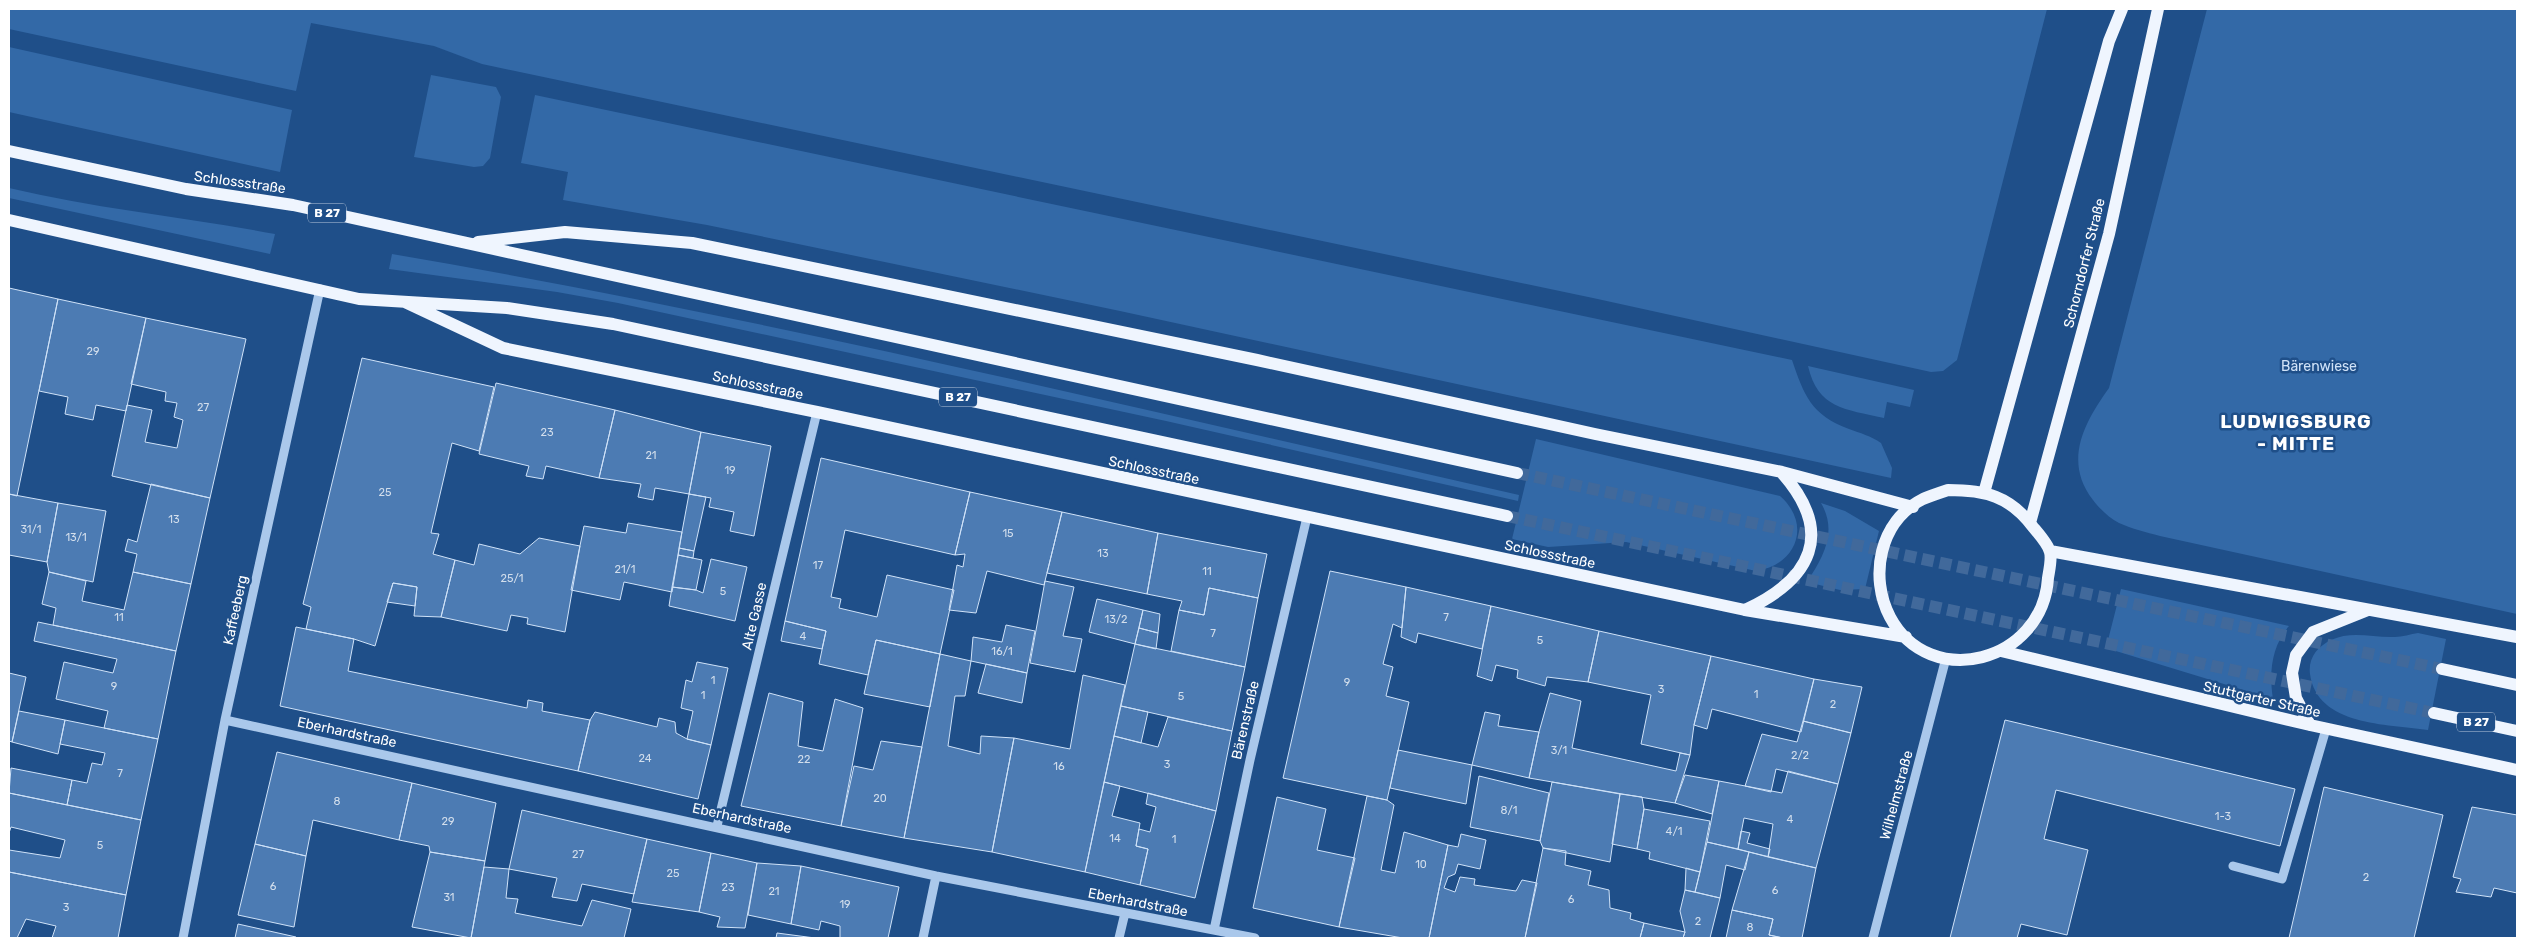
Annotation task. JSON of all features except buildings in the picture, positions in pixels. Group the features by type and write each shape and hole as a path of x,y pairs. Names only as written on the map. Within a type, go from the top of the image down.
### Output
{"main road":[{"path":"1984,493 2109,41 2122,9"},
{"name":"Schorndorfer Straße","path":"2030,523 2108,234 2158,9"},
{"name":"Schlossstraße","path":"9,151 186,189 293,205 1517,473"},
{"name":"Schlossstraße","path":"9,220 359,299 507,308 613,324 1507,516"},
{"name":"Schlossstraße","path":"468,243 565,232 692,243 1257,360 1595,434 1782,472 1913,507"},
{"name":"Schlossstraße","path":"405,302 503,348 817,412 1745,610 1906,637"},
{"path":"1745,610 1759,604 1786,584 1798,572 1811,548 1813,528 1806,505 1782,472"},
{"path":"1948,490 1975,490 1984,493 2001,498 2022,513 2050,551 2048,588 2039,614 2023,636 2001,652 1975,660 1946,658 1918,648 1896,628 1882,602 1878,573 1884,544 1899,518 1922,500 1948,490"},
{"path":"2050,551 2517,637"},
{"path":"2310,725 2296,698 2292,673 2296,655 2313,632 2369,609"},
{"name":"Stuttgarter Straße","path":"2001,652 2326,729 2517,770"},
{"path":"2442,669 2517,685"},
{"name":"B 27","path":"2434,713 2517,731"}],"street":[{"name":"Kaffeeberg","path":"183,938 225,720 320,289"},
{"name":"Alte Gasse","path":"717,826 817,412"},
{"name":"Bärenstraße","path":"1214,930 1250,760 1307,517"},
{"name":"Wilhelmstraße","path":"1873,938 1946,658"},
{"name":"Eberhardstraße","path":"225,720 717,826 936,876 1255,938"},
{"path":"2233,866 2282,879 2326,729"},
{"path":"922,938 936,876"},
{"path":"1119,938 1125,913"}],"green space":[{"path":"9,9 2047,9 1957,360 1943,371 1931,372 1593,298 482,64 434,46 311,23 296,91 9,29"},
{"name":"Bärenwiese","path":"2207,9 2517,9 2517,614 2139,530 2119,523 2108,516 2095,503 2084,485 2079,471 2080,442 2092,415 2109,388"},
{"path":"9,47 292,110 280,172 9,112"},
{"path":"431,75 496,87 501,97 490,158 483,166 474,167 414,157"},
{"path":"535,95 1792,360 1805,394 1817,410 1836,423 1881,443 1892,468 1891,478 1120,311 707,225 563,200 568,172 521,163"},
{"path":"9,188 75,202 275,234 270,254 9,198"},
{"path":"392,254 675,307 816,336 1519,495 1518,501 1166,421 618,303 557,292 389,269"},
{"path":"1808,366 1914,390 1910,407 1887,402 1884,418 1835,405 1819,391"},
{"path":"1536,439 1780,496 1790,507 1796,519 1795,542 1790,552 1782,561 1756,571 1626,542 1548,547 1512,539"},
{"path":"1821,503 1845,511 1879,531 1865,589 1840,590 1807,582 1823,554 1828,534 1826,514"},
{"path":"2121,589 2289,626 2275,651 2271,680 2273,699 2106,648"},
{"path":"2418,633 2446,639 2428,730 2356,719 2340,713 2326,704 2315,691 2310,674 2310,663 2314,654 2331,640 2347,635 2401,637"}],"tunnel":[{"path":"1517,473 2442,669"},
{"path":"1507,516 2434,713"}],"district":[{"name":"LUDWIGSBURG - MITTE","path":"2296,432"}]}
